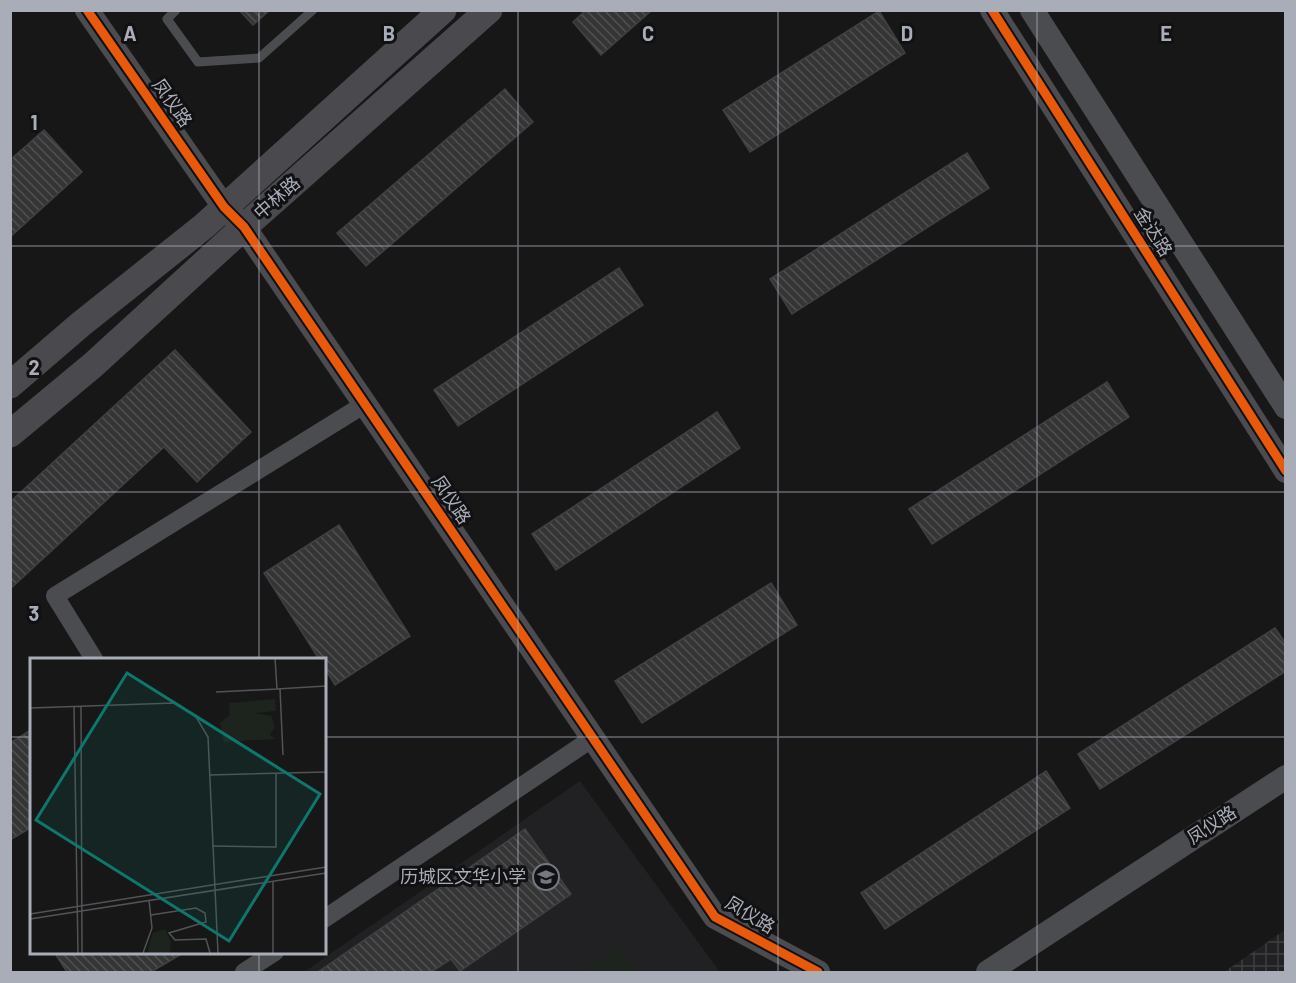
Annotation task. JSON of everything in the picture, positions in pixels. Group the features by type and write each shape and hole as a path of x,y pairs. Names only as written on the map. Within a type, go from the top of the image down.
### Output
{"main road":[{"name":"中林路","path":"10,385 81,324 204,226 443,10"},
{"name":"中林路","path":"10,434 93,365 244,227 489,10"}],"street":[{"name":"凤仪路","path":"87,10 224,207 244,227 715,917 818,972"},
{"name":"金达路","path":"992,10 1286,471"},
{"name":"金达路","path":"1032,10 1286,407"},
{"path":"93,658 55,596 365,404"},
{"path":"326,917 593,738"},
{"name":"凤仪路","path":"988,972 1286,777"},
{"path":"244,972 272,953"}],"lane":[{"path":"176,10 167,19 198,62 259,58 313,10"}],"shaded area":[{"name":"历城区文华小学","path":"580,781 720,972 304,972"},
{"path":"1285,930 1285,972 1224,972"},
{"path":"621,946 632,963 642,972 584,972"}],"building":[{"path":"239,10 270,10 253,25"},
{"path":"586,10 652,10 601,55 573,22"},
{"path":"879,11 905,53 750,152 723,110"},
{"path":"505,89 533,122 366,266 337,233"},
{"path":"44,130 82,172 10,237 10,160"},
{"path":"967,153 989,188 792,314 770,279"},
{"path":"619,268 643,305 458,426 434,390"},
{"path":"175,350 251,432 197,482 164,447 10,589 10,502"},
{"path":"1107,382 1129,417 932,544 909,509"},
{"path":"717,412 740,448 556,570 532,534"},
{"path":"339,525 410,636 335,685 326,670 326,658 318,658 264,573"},
{"path":"771,583 797,625 642,723 615,681"},
{"path":"1275,628 1286,644 1286,671 1100,789 1078,754"},
{"path":"30,730 30,828 10,840 10,743"},
{"path":"1046,771 1070,808 885,929 861,893"},
{"path":"525,829 571,894 460,971 451,959 431,972 318,972"},
{"path":"55,953 183,953 151,972 67,972"}],"cycle path":[{"path":"87,10 224,207 244,227 715,917 818,972"},
{"path":"992,10 1286,471"}],"place":[{"name":"历城区文华小学","path":"546,877"}]}
